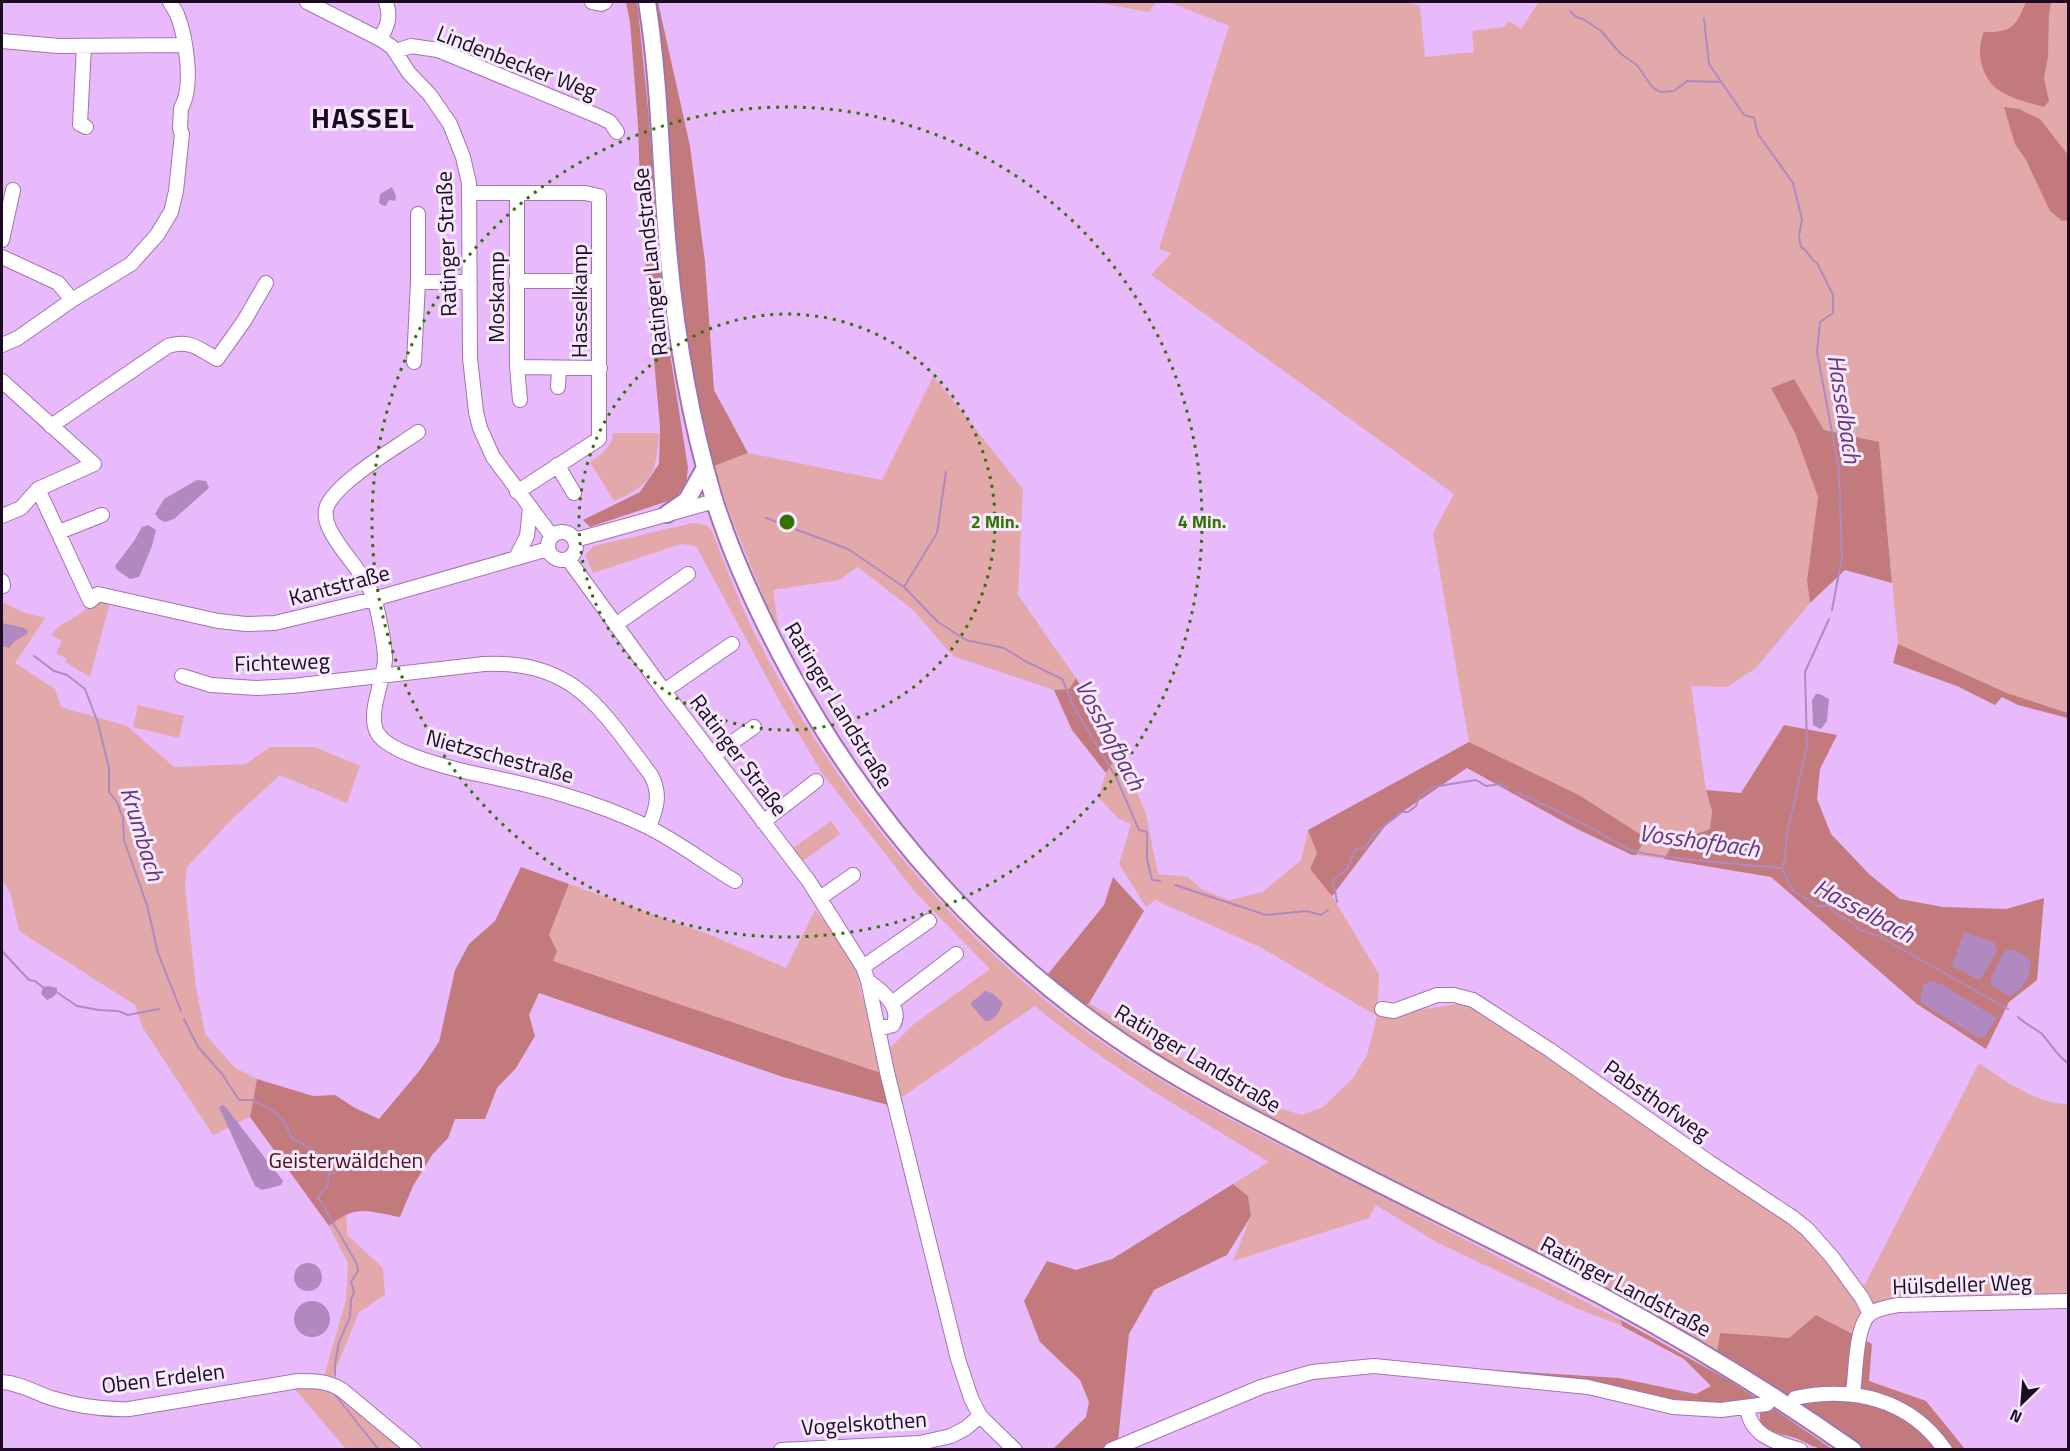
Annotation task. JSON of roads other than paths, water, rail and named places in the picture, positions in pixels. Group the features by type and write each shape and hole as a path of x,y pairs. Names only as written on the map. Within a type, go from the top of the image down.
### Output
{"main road":[{"name":"Ratinger Landstraße","path":"647,2 657,86 666,227 674,300 691,409 705,468 742,574 767,631 813,712 858,783 882,815 941,885 999,943 1059,995 1144,1057 1202,1091 1674,1335 1750,1380 1853,1449"},
{"path":"668,514 687,500 705,468"}],"street":[{"path":"2,345 18,338 72,300 131,264 158,235 171,212 181,158 181,108 185,102 188,64 177,13 170,2"},
{"name":"Ratinger Straße","path":"307,2 380,39 396,51 409,73 430,95 450,124 464,157 470,193 470,358 476,412 489,450 530,508 550,542"},
{"path":"380,39 389,23 390,16 386,2"},
{"path":"592,2 601,4 606,2"},
{"path":"2,46 2,41 59,46 184,45"},
{"path":"84,46 81,124 86,127"},
{"name":"Lindenbecker Weg","path":"396,51 411,46 438,50 600,117 610,122 617,132"},
{"path":"2,240 13,190"},
{"name":"Hasselkamp","path":"470,193 585,193 599,196 599,439 517,492"},
{"name":"Moskamp","path":"517,194 517,367 520,400"},
{"path":"414,362 418,282 418,214"},
{"path":"2,256 58,283 72,300"},
{"path":"516,281 599,281"},
{"path":"418,282 470,282"},
{"path":"51,426 168,346 179,342 188,344 217,358 244,321 267,283"},
{"path":"517,367 600,368"},
{"path":"558,387 559,368"},
{"path":"2,381 94,464 38,489 21,508 2,516"},
{"name":"Nietzschestraße","path":"418,432 347,481 327,506 325,519 330,530 363,574 374,598 385,656 384,676 373,719 377,732 383,740 429,762 559,792 587,801 649,827 735,881"},
{"path":"557,465 574,493"},
{"path":"38,489 59,532 102,515"},
{"path":"575,540 715,501"},
{"path":"516,558 527,536 530,508"},
{"name":"Kantstraße","path":"59,532 90,601 98,594 218,621 256,624 275,623 374,598 516,558 550,542"},
{"path":"557,532 566,532 575,540 576,549 568,559 558,559 550,554 550,542 557,532"},
{"name":"Ratinger Straße","path":"568,559 820,898 863,967 958,1359 970,1398 980,1416"},
{"path":"615,625 688,574"},
{"path":"664,691 732,644"},
{"name":"Fichteweg","path":"182,676 211,685 257,688 503,663 538,668 565,679 586,694 600,708 651,775 658,796 657,807 649,827"},
{"path":"713,756 754,727"},
{"path":"763,822 816,781"},
{"path":"820,898 853,875"},
{"path":"863,967 929,921"},
{"path":"878,1029 893,1025 897,1019 897,1013 891,1003 956,954"},
{"name":"Ratinger Straße","path":"868,981 891,1003"},
{"name":"Pabsthofweg","path":"1382,1009 1394,1011 1437,995 1454,995 1473,1000 1481,1005 1792,1217 1807,1229 1832,1257 1862,1298 1870,1314"},
{"name":"Hülsdeller Weg","path":"1853,1394 1860,1332 1870,1314 1898,1305 2068,1301"},
{"path":"1111,1449 1262,1388 1312,1372 1343,1368 1374,1366 1588,1387 1673,1407 1711,1410 1747,1408 1767,1404"},
{"name":"Oben Erdelen","path":"2,1382 12,1383 62,1401 109,1410 298,1381 332,1384 414,1449"},
{"path":"1795,1398 1824,1393 1866,1395 1890,1404 1913,1417 1926,1427 1945,1449"},
{"path":"1747,1408 1751,1423 1767,1439 1800,1449"},
{"path":"980,1416 1015,1449"},
{"name":"Vogelskothen","path":"781,1449 920,1443 951,1436 966,1428 980,1416"}],"waterway":[{"name":"Hasselbach","path":"1570,11 1601,31 1621,54 1637,65 1653,88 1661,92 1674,91 1687,81 1721,82"},
{"name":"Hasselbach","path":"1704,19 1709,64 1744,115 1754,118 1758,134 1793,183 1802,219 1799,236 1801,247 1817,263 1833,295 1833,313 1820,322 1817,352 1839,469 1842,557 1832,610"},
{"path":"904,587 937,533 946,472"},
{"name":"Vosshofbach","path":"766,518 848,549 904,587 938,622 966,640 1004,648 1062,679 1075,709 1116,777 1139,830 1147,832 1147,859 1152,880 1160,881"},
{"name":"Hasselbach","path":"1829,619 1805,672 1807,746 1787,834 1782,868 1793,891 1819,906 1829,906 1836,914 1853,923 1860,930 1879,936 2008,1009"},
{"name":"Krumbach","path":"34,656 54,671 67,675 85,689 98,723 109,768 109,792 117,802 123,818 124,840 147,905 158,953 181,1011"},
{"name":"Vosshofbach","path":"1337,902 1333,880 1347,869 1356,849 1365,848 1374,834 1402,812 1408,812 1416,806 1419,797 1433,787 1476,780 1486,786 1500,784 1508,787"},
{"name":"Vosshofbach","path":"1517,792 1584,824 1628,849 1684,859 1781,868"},
{"name":"Vosshofbach","path":"1175,885 1266,915 1307,911 1321,915 1328,910"},
{"path":"2,951 29,980 35,981 44,988"},
{"path":"55,991 77,1006 99,1010 118,1011 128,1015 159,1009"},
{"name":"Hasselbach","path":"2018,1017 2042,1034 2068,1063"},
{"name":"Krumbach","path":"184,1019 198,1047 222,1074 239,1100 252,1100 273,1110 284,1122 292,1138 316,1152 325,1161 329,1176 327,1187 318,1197 357,1264 358,1271 351,1282 354,1293 351,1299 350,1317 339,1342 335,1376"},
{"path":"330,1174 343,1168 357,1156 369,1153 379,1154"},
{"name":"Krumbach","path":"332,1391 379,1450"}],"district":[{"name":"HASSEL","path":"363,118"}],"park label":[{"name":"Geisterwäldchen","path":"346,1160"}]}
